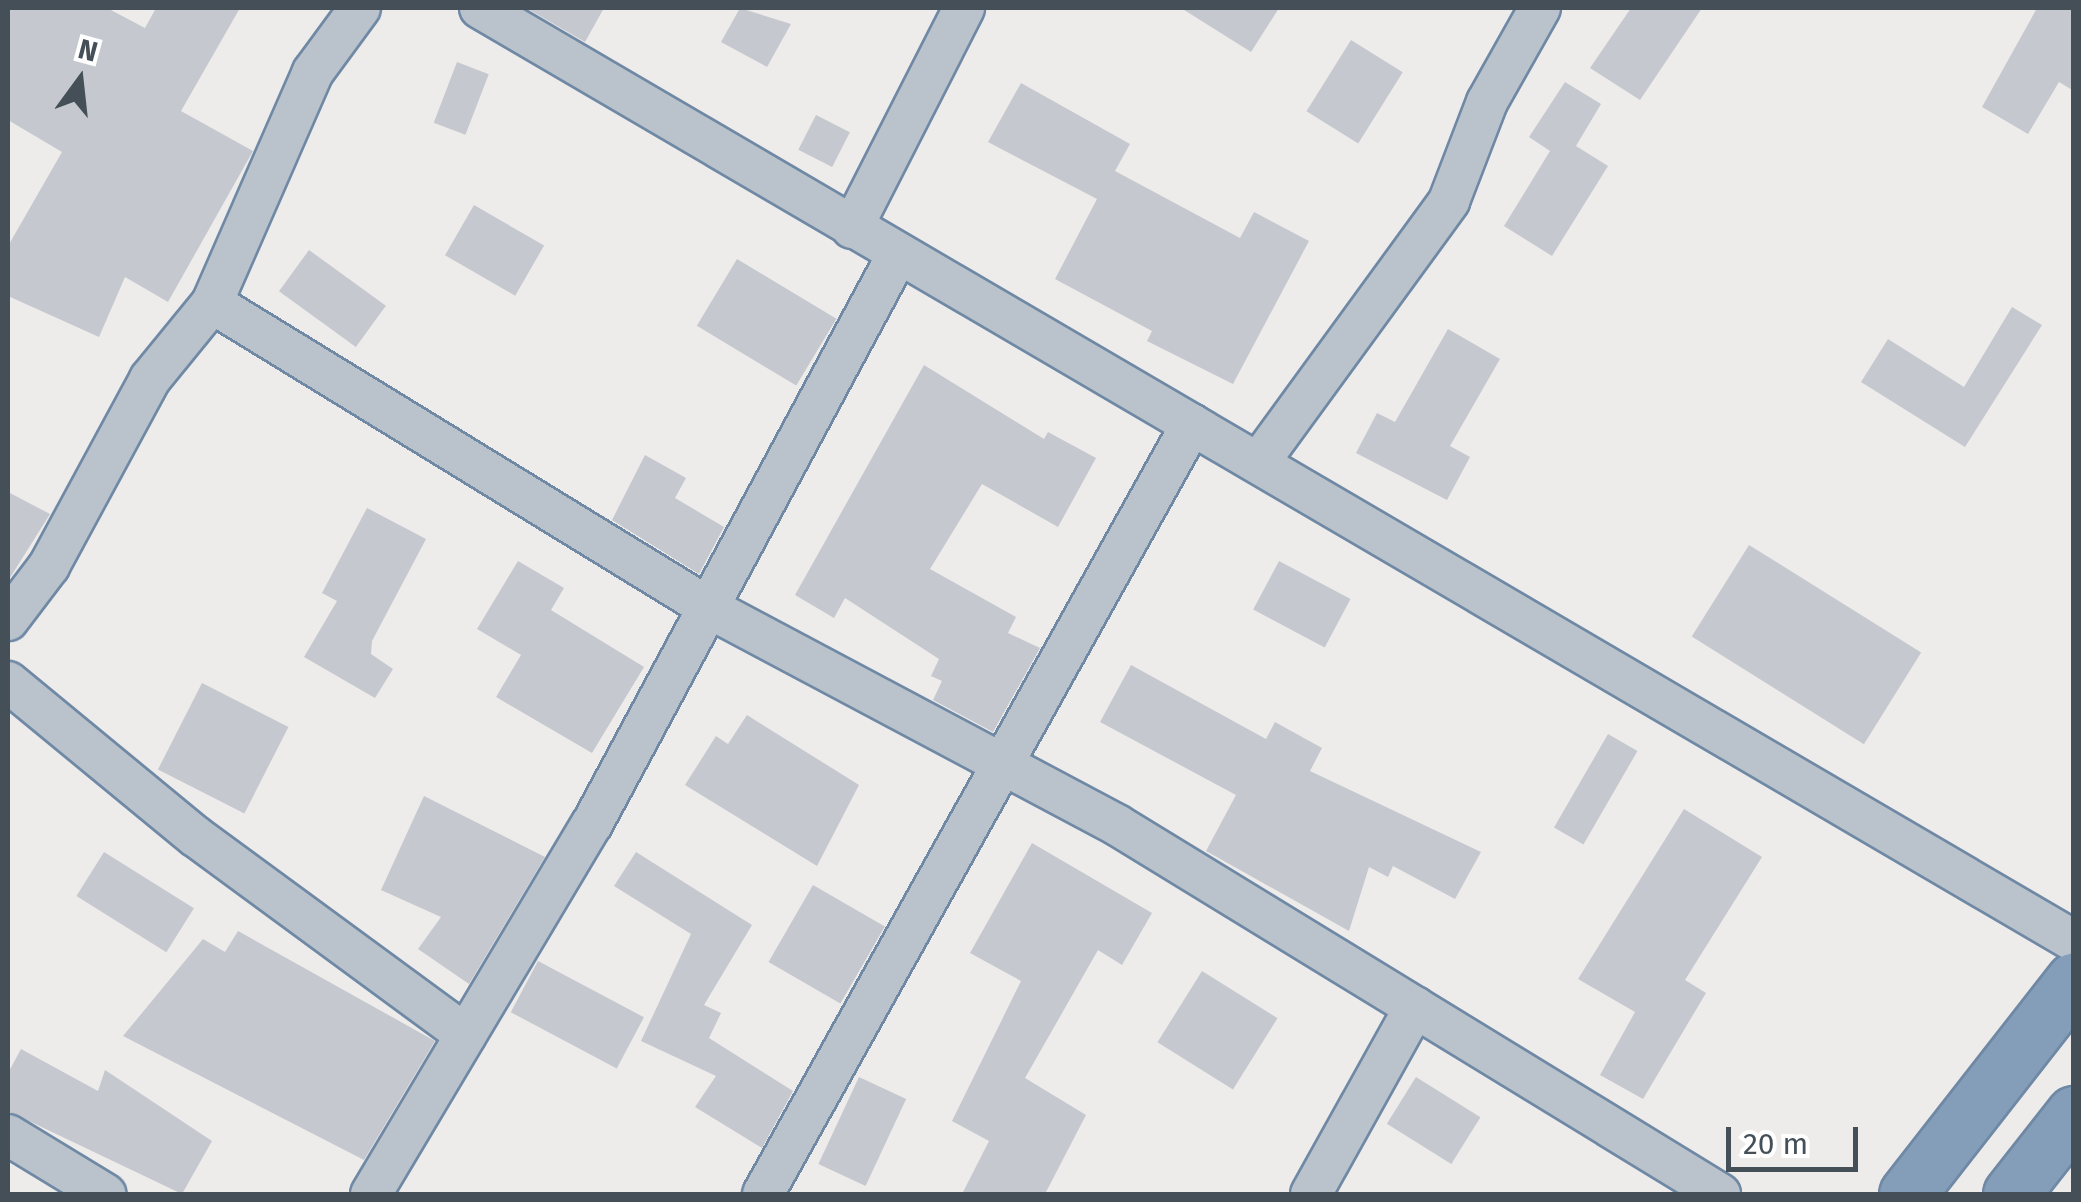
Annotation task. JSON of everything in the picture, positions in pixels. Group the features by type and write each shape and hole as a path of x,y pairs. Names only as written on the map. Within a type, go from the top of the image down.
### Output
{"highway":[{"path":"1907,1194 2074,980"},
{"path":"2011,1194 2074,1114"}],"street":[{"path":"8,620 49,566 150,379 212,303 305,89 360,8"},
{"path":"480,8 2074,941"},
{"path":"852,228 964,8"},
{"path":"1258,462 1449,200 1487,102 1540,8"},
{"path":"372,1194 710,609 898,254"},
{"path":"212,303 710,609 1004,769 1118,825 1720,1194"},
{"path":"763,1194 1004,769 1192,424"},
{"path":"8,682 195,836 466,1035"},
{"path":"1311,1194 1415,1006"},
{"path":"8,1135 105,1194"}],"building":[{"path":"8,8 107,8 145,28 156,8 240,8 181,111 253,151 168,302 125,277 99,337 8,296 8,246 62,152 8,120"},
{"path":"526,8 604,8 585,42"},
{"path":"740,8 791,24 767,67 721,42"},
{"path":"1181,8 1279,8 1251,52"},
{"path":"1631,8 1702,8 1640,100 1590,68"},
{"path":"2037,8 2074,8 2074,91 2059,82 2028,134 1982,107"},
{"path":"1351,40 1403,72 1358,144 1306,111"},
{"path":"457,62 489,74 465,135 434,123"},
{"path":"1565,82 1601,104 1576,146 1608,166 1552,256 1504,226 1550,151 1529,137"},
{"path":"1021,83 1130,144 1115,171 1240,238 1254,212 1309,241 1233,384 1147,341 1152,331 1055,279 1097,199 988,142"},
{"path":"816,115 850,132 832,167 798,150"},
{"path":"474,205 544,246 515,296 445,255"},
{"path":"309,250 386,306 356,347 279,291"},
{"path":"737,259 836,319 796,386 697,326"},
{"path":"2012,307 2042,325 1965,447 1861,382 1888,339 1964,387"},
{"path":"1448,329 1500,359 1450,446 1470,457 1447,500 1356,453 1377,413 1395,422"},
{"path":"924,365 1044,439 1048,432 1096,458 1058,527 982,484 930,569 1016,617 1008,633 1040,648 993,732 933,700 942,681 931,676 939,659 845,598 834,618 795,595"},
{"path":"645,455 686,478 675,498 724,527 699,574 612,520"},
{"path":"8,492 50,514 8,581"},
{"path":"367,508 426,539 372,641 371,654 393,669 375,698 304,657 337,601 322,593"},
{"path":"1749,545 1921,653 1864,744 1692,637"},
{"path":"518,561 564,588 551,610 644,667 592,753 496,697 521,655 477,629"},
{"path":"1279,561 1351,599 1325,648 1253,610"},
{"path":"1131,665 1266,739 1275,722 1322,748 1310,771 1481,852 1455,899 1393,866 1388,877 1369,867 1349,931 1206,851 1236,795 1100,722"},
{"path":"202,683 288,727 244,813 158,769"},
{"path":"747,715 859,785 817,866 685,785 716,736 728,744"},
{"path":"1608,734 1637,751 1583,845 1554,828"},
{"path":"424,796 545,857 469,984 418,949 441,917 381,890"},
{"path":"1684,809 1762,857 1685,980 1706,993 1643,1099 1600,1075 1635,1012 1578,979"},
{"path":"1032,843 1152,913 1122,965 1098,950 1025,1078 1086,1115 1045,1194 962,1194 989,1141 952,1121 1021,981 970,953"},
{"path":"104,852 194,908 166,952 76,896"},
{"path":"636,852 752,925 704,1005 721,1013 709,1038 793,1091 762,1148 695,1107 716,1076 641,1041 691,934 614,886"},
{"path":"813,885 885,926 840,1004 768,962"},
{"path":"238,931 435,1041 364,1160 123,1036 203,939 225,952"},
{"path":"538,961 644,1017 617,1069 511,1012"},
{"path":"1202,971 1277,1018 1233,1089 1157,1042"},
{"path":"21,1049 98,1091 105,1070 212,1141 182,1194 8,1111 8,1073"},
{"path":"859,1077 906,1099 866,1186 818,1164"},
{"path":"1416,1077 1480,1117 1451,1164 1387,1124"}]}
